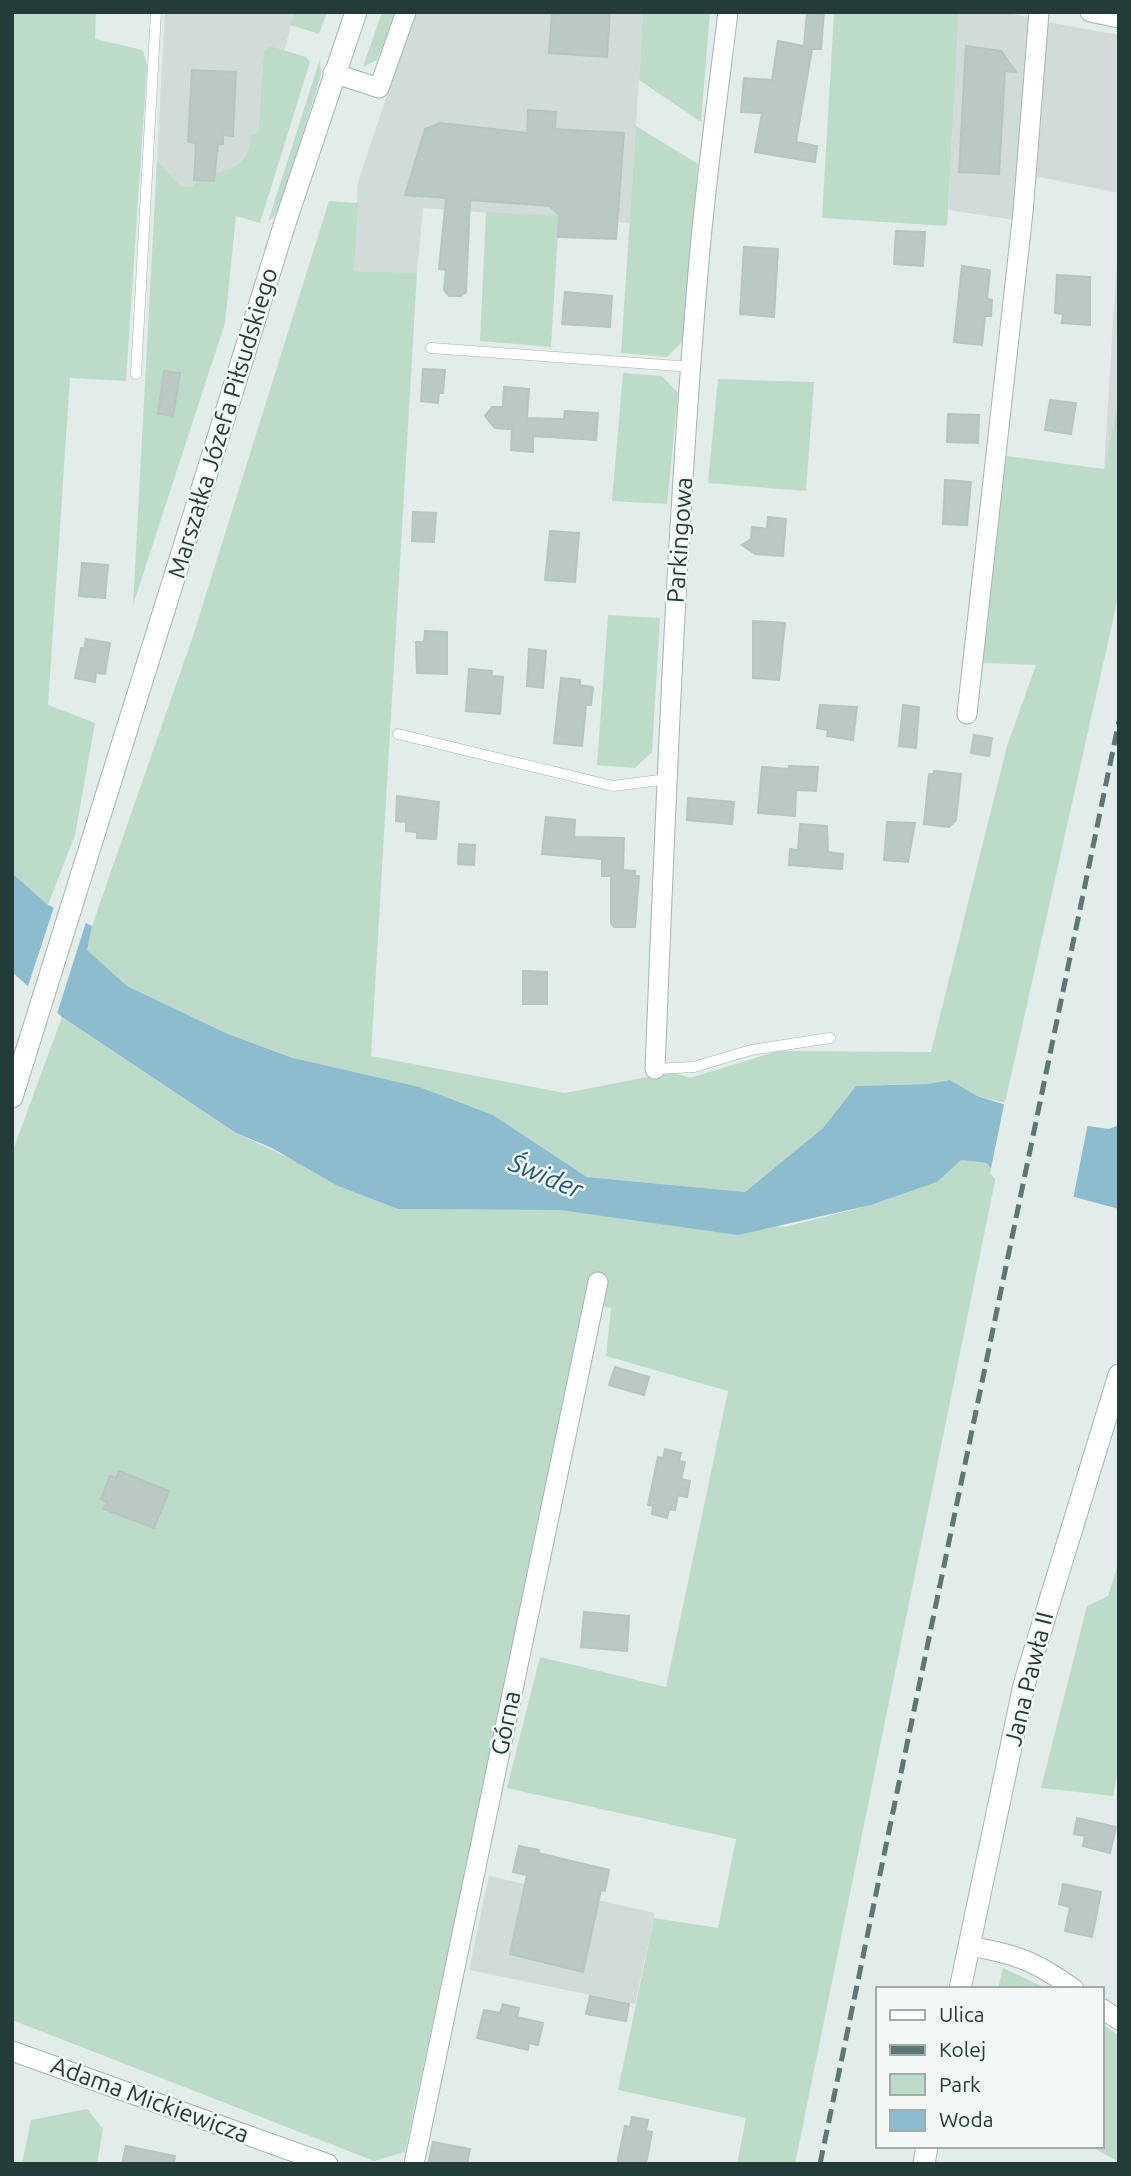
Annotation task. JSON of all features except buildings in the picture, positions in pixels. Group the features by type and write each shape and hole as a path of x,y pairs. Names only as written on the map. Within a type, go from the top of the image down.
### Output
{"main road":[{"name":"Marszałka Józefa Piłsudskiego","path":"12,1097 333,74 356,12"},
{"name":"Jana Pawła II","path":"960,1987 1024,1685 1119,1375"}],"street":[{"path":"333,74 379,88 406,12"},
{"name":"Parkingowa","path":"655,1069 668,701 699,259 728,12"},
{"path":"967,715 1022,223 1039,12"},
{"path":"1090,12 1119,18"},
{"name":"Górna","path":"414,2164 598,1282"},
{"path":"969,1946 1013,1953 1044,1967 1071,1987"},
{"path":"1103,2009 1119,2020"},
{"name":"Adama Mickiewicza","path":"12,2051 328,2164"}],"lane":[{"path":"136,374 156,12"},
{"path":"430,348 692,367"},
{"path":"398,734 613,786 667,779"},
{"path":"655,1069 694,1066 751,1050 830,1038"}],"shaded area":[{"path":"165,12 295,12 284,51 270,46 264,51 258,134 250,148 241,183 170,191 156,175"},
{"path":"415,12 643,12 630,223 423,208 417,273 353,271 358,182"},
{"path":"959,12 1002,12 1033,18 1015,220 948,210"},
{"path":"1042,21 1119,35 1119,193 1034,176"},
{"path":"1119,225 1119,398 1104,469"},
{"path":"489,1876 655,1913 635,2004 469,1970"}],"green space":[{"path":"12,12 96,12 95,39 143,50 147,65 126,381 70,378 48,705 95,723 75,835 48,905 12,873"},
{"path":"295,12 327,12 319,34 290,25"},
{"path":"382,12 396,12 377,60 363,67"},
{"path":"643,12 710,12 701,122 639,80"},
{"path":"834,12 959,12 947,226 822,218"},
{"path":"270,46 306,57 310,62 260,223 236,216 225,323 133,605 157,161 181,187 191,187 199,180 214,181 214,173 230,169 241,162 248,151 251,135 258,134 264,50"},
{"path":"320,59 321,75 279,211 268,222"},
{"path":"636,126 698,164 683,341 667,357 621,353"},
{"path":"329,201 358,203 354,271 417,273 371,1056 565,1093 673,1072 690,1078 778,1051 931,1052 1007,746 1036,665 983,663 1006,456 1104,469 1119,398 1119,593 1005,1103 977,1096 950,1080 927,1084 856,1086 823,1128 745,1192 587,1177 493,1115 294,1058 228,1034 127,986 86,950 193,636"},
{"path":"486,212 559,216 551,347 480,341"},
{"path":"623,373 662,376 678,393 667,504 612,501"},
{"path":"718,379 814,382 806,491 708,483"},
{"path":"608,615 660,618 652,752 635,768 597,765"},
{"path":"62,1017 236,1133 398,1209 560,1210 785,1227 871,1205 937,1182 960,1160 987,1163 996,1176 795,2164 737,2164 746,2118 618,2090 654,1918 718,1928 736,1839 507,1788 540,1657 666,1687 728,1391 606,1356 611,1308 587,1302 405,2152 374,2161 12,2020 12,1153"},
{"path":"1119,1561 1119,1765 1113,1796 1041,1788 1087,1606 1108,1596"},
{"path":"1003,1968 1044,1987 998,1987"},
{"path":"1103,2024 1119,2036 1119,2162 1094,2148 1103,2148"},
{"path":"87,2109 103,2129 97,2164 22,2164 31,2120"}],"water":[{"name":"Świder","path":"12,873 48,905 92,926 87,950 127,986 228,1034 293,1058 419,1087 493,1115 587,1177 745,1192 823,1128 856,1086 927,1084 950,1080 977,1096 1060,1122 1109,1129 1119,1125 1119,1209 996,1176 987,1163 961,1160 937,1182 871,1205 738,1235 560,1210 398,1209 336,1185 272,1148 236,1133 62,1017 12,972"}],"pier":[{"path":"55,904 87,919 56,1017 27,989"},
{"path":"1005,1100 1026,1109 1035,1104 1054,1108 1062,1119 1088,1123 1073,1199 995,1179 990,1173"}],"railway":[{"path":"820,2164 1119,721"}]}
